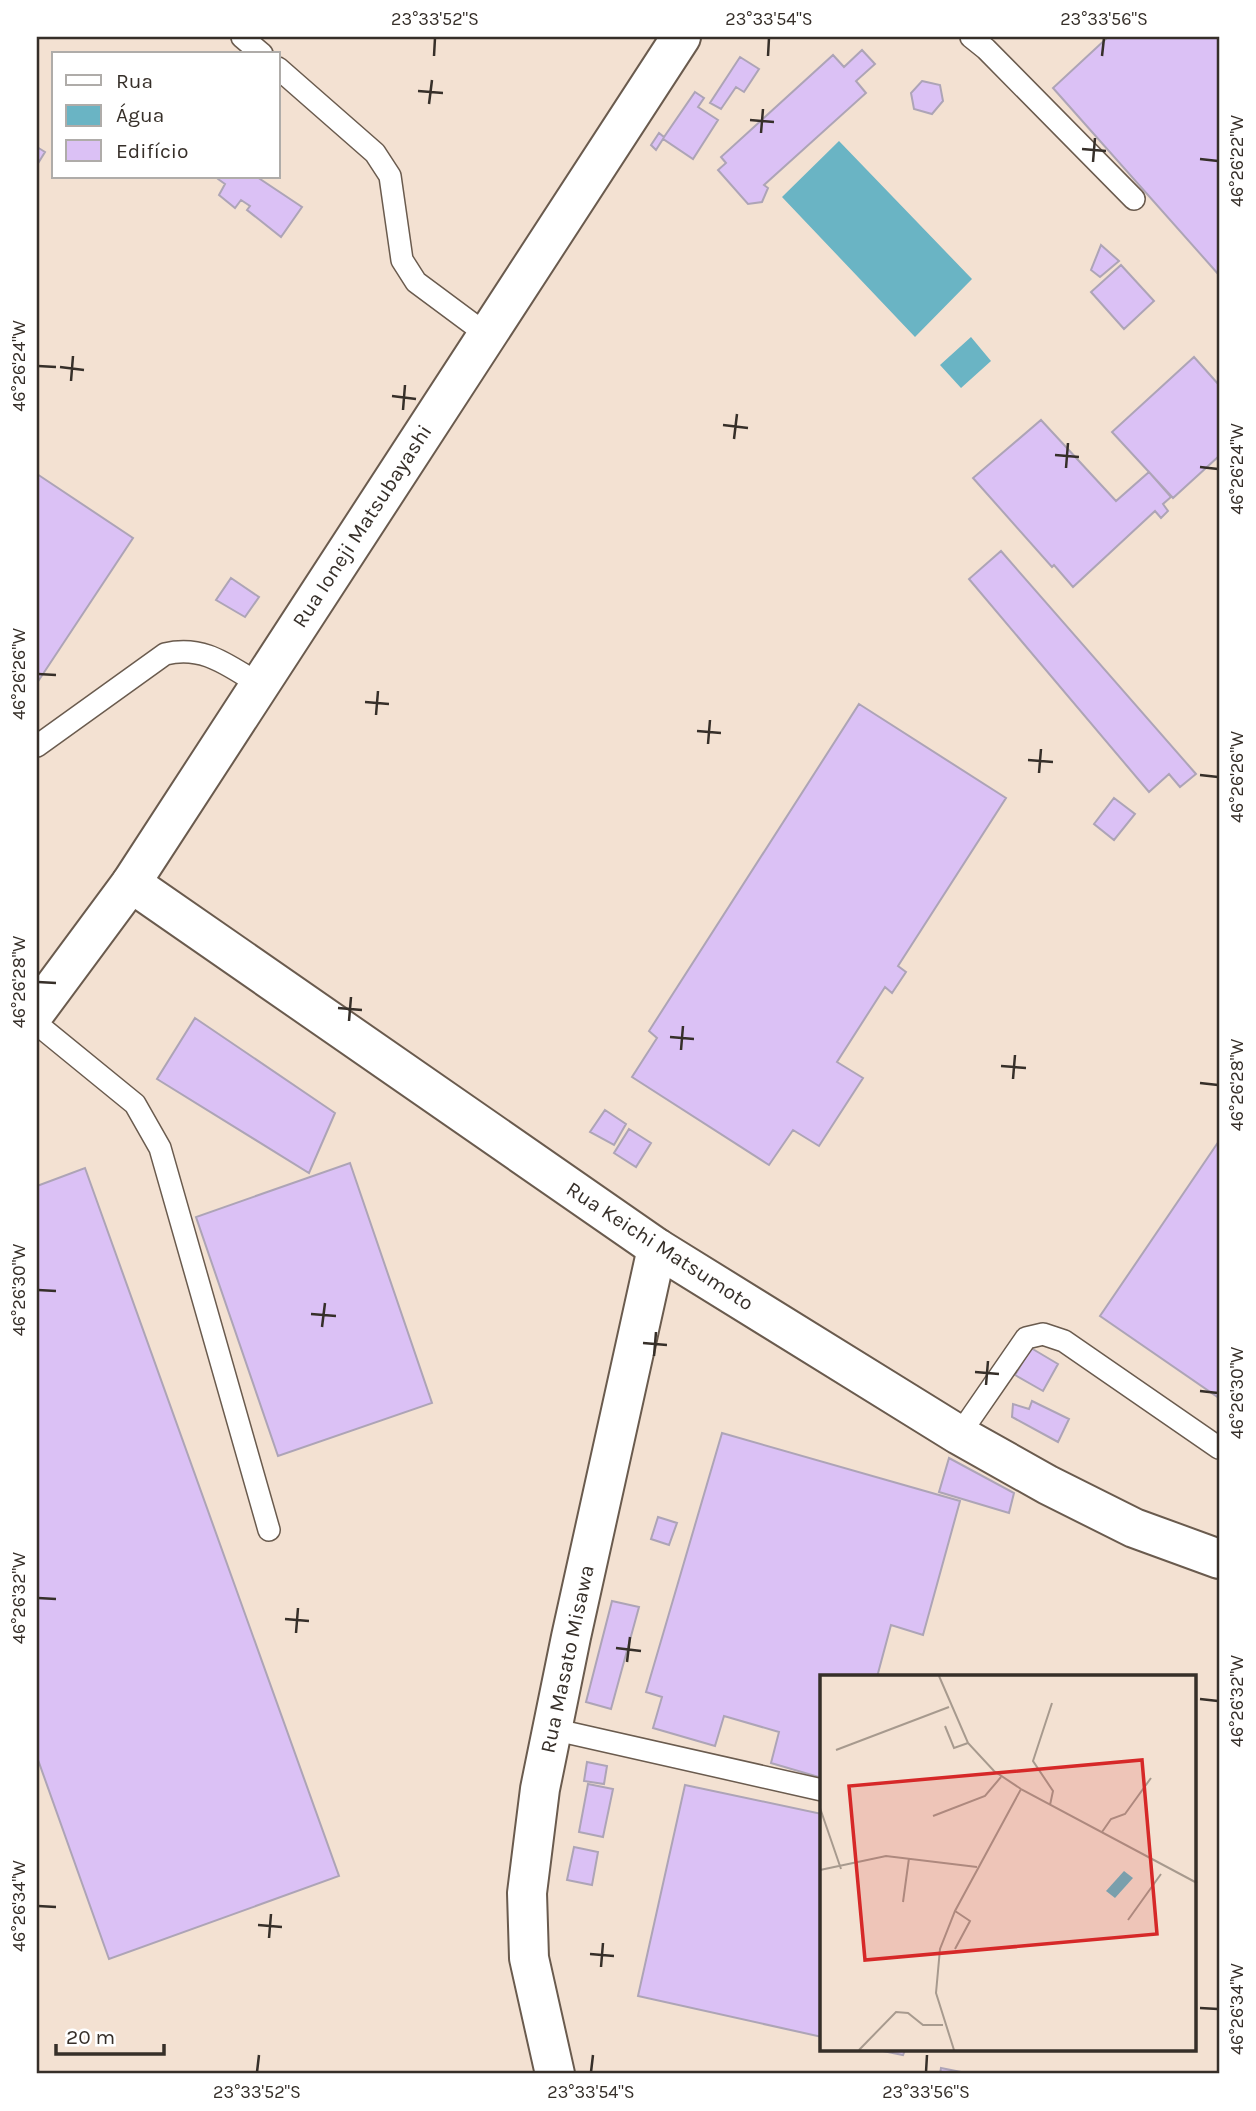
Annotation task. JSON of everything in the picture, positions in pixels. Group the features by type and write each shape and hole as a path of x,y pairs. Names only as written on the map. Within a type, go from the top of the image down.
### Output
{"main road":[{"name":"Rua Ioneji Matsubayashi","path":"37,1010 131,883 681,37"},
{"name":"Rua Keichi Matsumoto","path":"131,883 657,1248 959,1435 1048,1485 1134,1528 1219,1559"},
{"name":"Rua Masato Misawa","path":"555,2074 529,1958 527,1893 540,1788 552,1728 657,1248"}],"lane":[{"path":"242,37 260,52"},
{"path":"971,37 1134,199"},
{"path":"280,70 375,153 390,176 402,260 416,282 486,334"},
{"path":"37,746 164,654 182,650 197,651 259,684"},
{"path":"37,1024 135,1104 160,1148 269,1530"},
{"path":"959,1435 1026,1338 1043,1334 1064,1341 1219,1448"},
{"path":"552,1728 820,1790"}],"water":[{"path":"839,141 972,279 915,337 782,197"},
{"path":"971,337 991,361 961,388 940,365"}],"building":[{"path":"1108,37 1219,37 1219,275 1053,88"},
{"path":"862,50 875,64 856,81 866,93 764,185 768,188 762,202 748,204 718,170 726,163 721,157 833,55 844,67"},
{"path":"740,57 759,69 744,92 736,87 721,109 710,103"},
{"path":"922,81 940,85 943,101 932,114 914,109 911,93"},
{"path":"695,92 704,98 698,107 718,120 693,159 663,139 656,150 651,145 659,133 664,137"},
{"path":"37,147 45,152 37,165"},
{"path":"258,178 302,207 281,237 247,210 250,206 241,200 235,208 219,195 225,184 218,179"},
{"path":"1101,245 1119,261 1100,277 1091,270"},
{"path":"1121,265 1154,301 1124,329 1091,292"},
{"path":"1194,357 1219,385 1219,456 1173,498 1112,432"},
{"path":"1041,420 1116,501 1149,472 1171,497 1163,504 1168,511 1161,518 1155,511 1073,587 973,478"},
{"path":"37,474 133,538 37,683"},
{"path":"1001,551 1196,774 1180,787 1169,774 1149,792 969,579"},
{"path":"231,578 259,597 245,617 216,600"},
{"path":"859,704 1006,798 898,966 906,972 892,993 885,987 837,1062 863,1078 819,1146 793,1130 769,1165 632,1077 657,1038 649,1031"},
{"path":"1114,798 1135,814 1114,840 1094,824"},
{"path":"195,1018 335,1113 309,1173 157,1079"},
{"path":"605,1110 626,1124 614,1145 590,1132"},
{"path":"629,1129 651,1143 636,1167 614,1153"},
{"path":"1219,1141 1219,1398 1100,1316"},
{"path":"350,1163 432,1403 278,1456 196,1217"},
{"path":"85,1168 339,1876 109,1959 37,1757 37,1186"},
{"path":"1031,1348 1058,1364 1043,1391 1015,1375"},
{"path":"1032,1401 1069,1419 1058,1442 1012,1417 1013,1404 1029,1409"},
{"path":"722,1433 960,1501 923,1635 891,1625 878,1675 820,1675 820,1777 771,1763 779,1732 724,1716 715,1746 653,1728 662,1697 646,1692"},
{"path":"949,1458 1014,1493 1009,1513 939,1492"},
{"path":"658,1517 677,1523 669,1545 651,1539"},
{"path":"612,1601 639,1607 611,1709 586,1702"},
{"path":"587,1762 607,1766 604,1784 584,1781"},
{"path":"588,1784 613,1789 603,1837 579,1832"},
{"path":"685,1785 820,1814 820,2037 638,1996"},
{"path":"574,1847 598,1852 592,1885 567,1880"},
{"path":"941,2068 971,2074 940,2074"}]}
